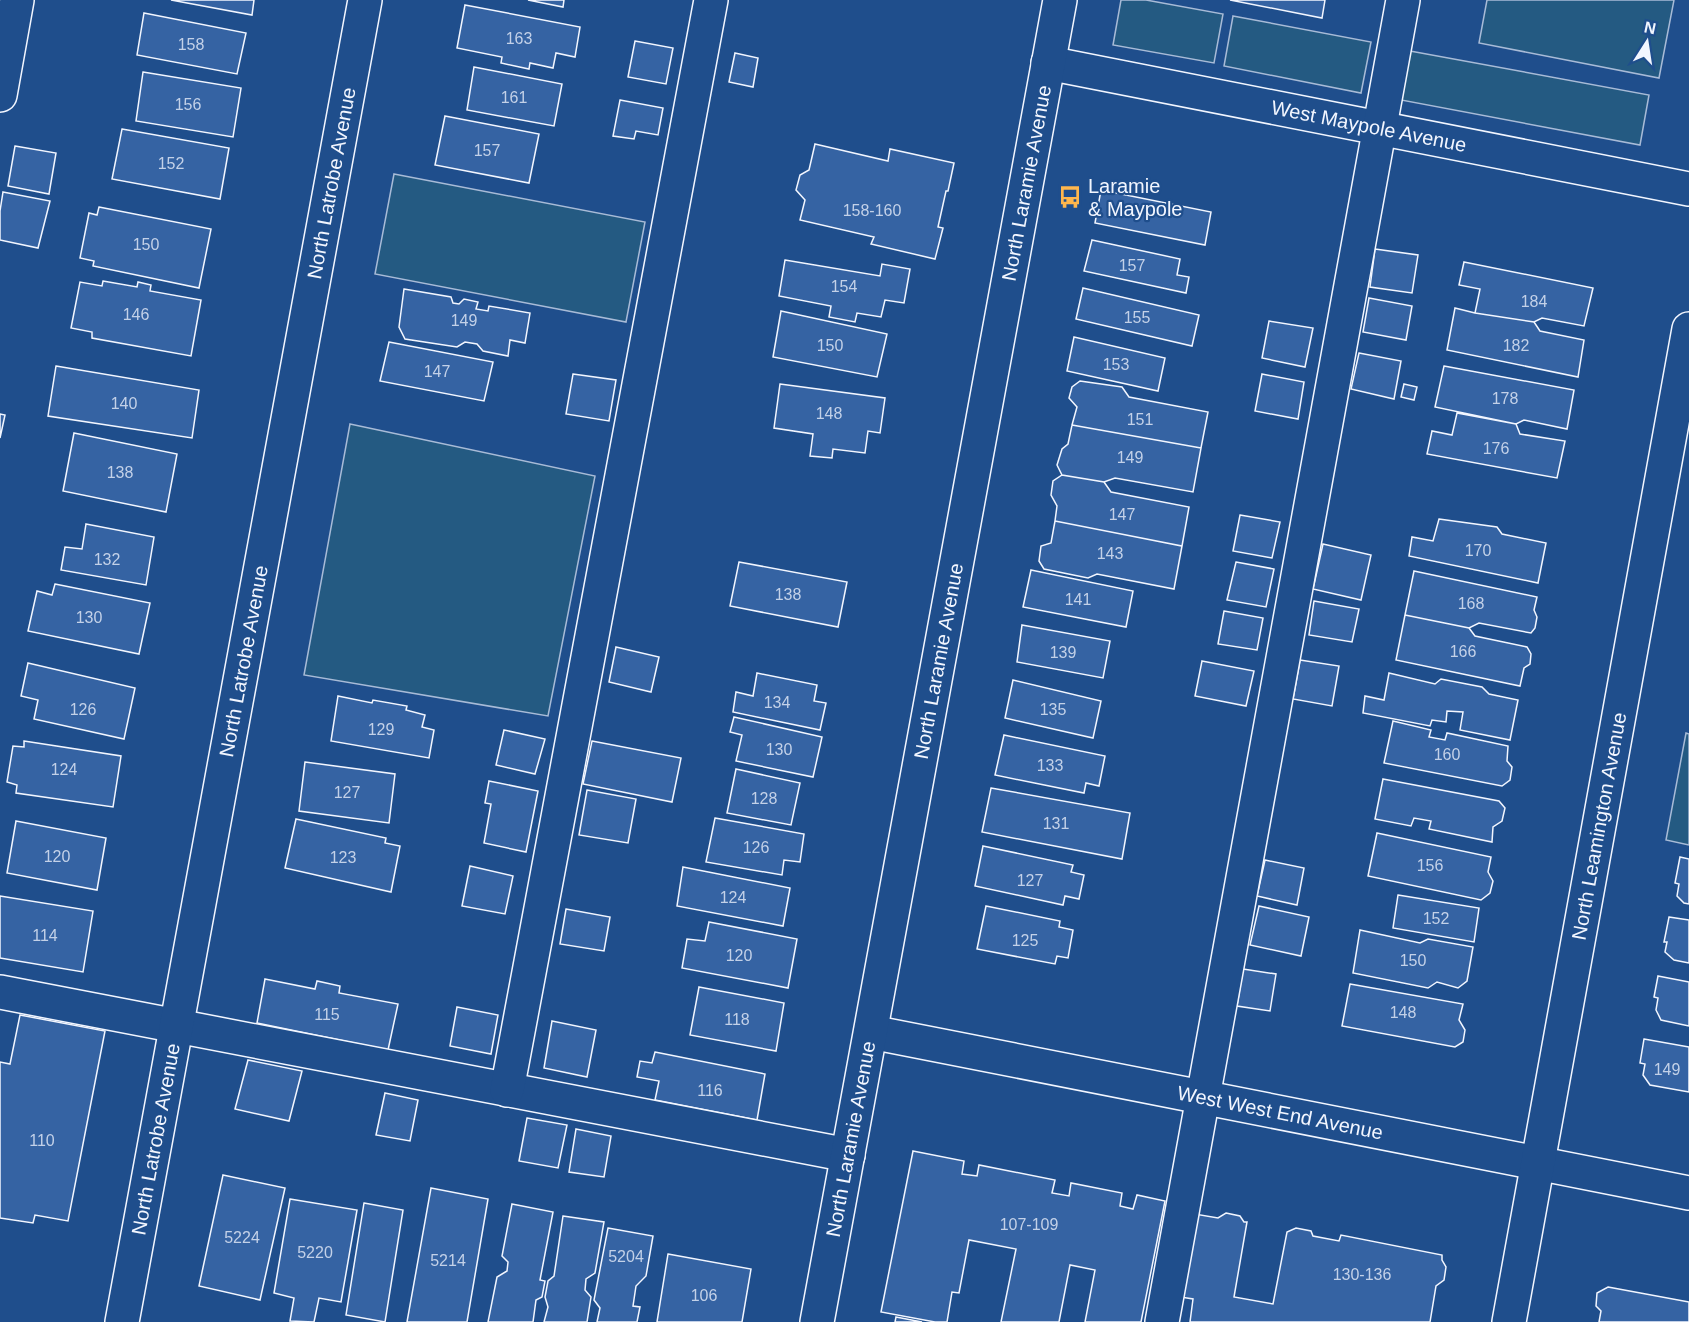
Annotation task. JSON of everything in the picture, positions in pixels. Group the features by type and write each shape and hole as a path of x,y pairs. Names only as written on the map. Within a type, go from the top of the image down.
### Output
{"street":[{"path":"0,95 17,0"},
{"name":"North Latrobe Avenue","path":"122,1322 365,0"},
{"path":"507,1090 711,0"},
{"name":"North Laramie Avenue","path":"817,1322 1060,0"},
{"path":"1162,1322 1403,0"},
{"name":"West Maypole Avenue","path":"1048,63 1689,189"},
{"name":"North Leamington Avenue","path":"1509,1322 1689,329"},
{"path":"0,992 848,1155"},
{"name":"West West End Avenue","path":"871,1032 1689,1193"}],"shaded area":[{"path":"1121,0 1146,0 1223,14 1214,63 1113,45"},
{"path":"1487,0 1674,0 1659,78 1479,43"},
{"path":"1233,16 1371,42 1361,93 1224,66"},
{"path":"1410,51 1649,95 1640,145 1401,100"},
{"path":"394,174 645,222 626,322 375,274"},
{"path":"350,424 595,476 548,716 304,675"},
{"path":"1686,733 1689,734 1689,845 1666,840"}],"building":[{"path":"171,0 254,0 252,15"},
{"path":"528,0 564,0 563,7"},
{"path":"1230,0 1325,0 1322,18"},
{"path":"465,5 580,27 575,57 556,53 553,68 530,63 529,69 501,63 502,57 457,48"},
{"path":"144,13 246,33 237,74 137,55"},
{"path":"635,41 673,48 666,84 628,77"},
{"path":"735,53 758,58 753,87 729,82"},
{"path":"474,67 562,84 554,126 467,110"},
{"path":"143,72 241,88 233,137 136,121"},
{"path":"620,100 663,108 658,135 636,131 634,139 613,136"},
{"path":"445,116 539,134 529,183 435,165"},
{"path":"122,129 229,148 220,199 112,179"},
{"path":"815,144 888,161 890,149 954,163 938,227 943,228 935,259 871,244 874,237 800,220 805,200 796,190 800,175 809,170"},
{"path":"15,146 56,153 49,194 8,186"},
{"path":"1101,190 1211,212 1205,245 1095,223"},
{"path":"3,192 50,201 38,248 0,240 0,211"},
{"path":"99,207 211,229 199,288 93,266 94,261 80,258 89,213 97,215"},
{"path":"1092,240 1180,259 1177,275 1189,277 1186,293 1084,271"},
{"path":"1375,249 1418,255 1412,293 1370,287"},
{"path":"785,260 880,276 882,264 910,269 904,303 885,300 881,317 857,313 855,322 829,317 831,306 779,296"},
{"path":"1464,262 1593,288 1584,326 1542,318 1534,322 1475,313 1480,289 1459,285"},
{"path":"103,281 137,287 138,282 151,285 150,291 201,300 191,356 92,338 92,332 71,328 80,282 102,286"},
{"path":"1083,288 1199,315 1192,346 1076,319"},
{"path":"404,289 451,297 453,303 459,304 464,299 478,302 476,309 488,311 489,306 530,313 525,343 510,340 508,356 483,351 477,344 465,342 457,347 405,339 399,327"},
{"path":"1369,298 1412,306 1406,340 1363,332"},
{"path":"1455,308 1534,322 1540,331 1584,340 1578,377 1447,350"},
{"path":"781,311 887,334 877,377 773,357"},
{"path":"1269,321 1313,328 1305,367 1262,358"},
{"path":"1074,337 1165,358 1158,391 1067,371"},
{"path":"389,342 493,362 484,401 380,381"},
{"path":"1359,353 1401,361 1394,399 1351,389"},
{"path":"56,366 199,390 192,438 48,416"},
{"path":"1444,366 1574,390 1567,429 1524,420 1516,424 1435,407"},
{"path":"573,374 616,380 609,421 566,414"},
{"path":"1262,374 1304,382 1298,419 1255,411"},
{"path":"1080,381 1122,387 1129,397 1208,412 1201,448 1072,425 1077,407 1069,398 1072,387"},
{"path":"780,384 885,398 880,433 868,431 865,453 833,449 832,458 810,456 813,434 774,428"},
{"path":"1404,384 1417,387 1414,400 1401,397"},
{"path":"1457,413 1516,424 1520,434 1565,441 1557,478 1427,454 1432,431 1452,435"},
{"path":"0,414 5,415 0,438"},
{"path":"1072,425 1201,448 1193,492 1115,478 1104,482 1062,475 1057,465 1062,449 1068,444"},
{"path":"74,433 177,454 166,512 63,491"},
{"path":"1062,475 1104,482 1111,492 1189,507 1182,546 1055,521 1057,506 1051,495 1053,481"},
{"path":"1240,515 1280,522 1272,558 1233,551"},
{"path":"1439,519 1497,527 1502,534 1546,543 1538,583 1409,556 1412,537 1433,541"},
{"path":"1055,521 1182,546 1174,589 1097,574 1088,578 1044,569 1039,561 1041,546 1051,543"},
{"path":"86,524 154,537 146,585 61,570 65,547 82,549"},
{"path":"1323,544 1371,555 1361,600 1313,589"},
{"path":"739,562 847,582 838,627 730,606"},
{"path":"1236,562 1274,569 1266,607 1227,600"},
{"path":"1031,570 1133,591 1126,627 1023,607"},
{"path":"1414,571 1537,597 1534,610 1537,617 1535,628 1531,633 1479,623 1469,628 1405,615"},
{"path":"55,584 150,603 139,654 28,631 37,591 52,595"},
{"path":"1314,601 1359,609 1352,642 1309,635"},
{"path":"1224,611 1263,618 1257,650 1218,644"},
{"path":"1405,615 1469,628 1475,636 1527,647 1531,654 1530,664 1524,668 1520,686 1396,660"},
{"path":"1022,625 1110,641 1103,678 1017,662"},
{"path":"616,647 659,657 651,692 609,682"},
{"path":"1300,660 1339,666 1332,706 1293,699"},
{"path":"1202,661 1254,671 1246,706 1195,696"},
{"path":"28,663 135,688 124,739 34,719 38,700 21,696"},
{"path":"757,673 817,685 814,701 826,703 820,730 733,712 736,692 753,696"},
{"path":"1389,673 1435,684 1441,679 1482,687 1489,694 1518,700 1510,740 1460,730 1463,712 1447,711 1446,722 1432,720 1430,726 1363,713 1365,696 1384,700"},
{"path":"1013,680 1101,701 1093,738 1005,718"},
{"path":"338,696 372,703 373,700 407,706 406,710 425,715 422,727 434,730 429,758 331,741"},
{"path":"734,717 822,737 813,777 736,761 742,735 730,732"},
{"path":"1393,721 1431,730 1429,737 1445,740 1447,733 1508,746 1507,761 1512,767 1510,780 1502,786 1384,763"},
{"path":"504,730 545,739 535,774 496,765"},
{"path":"1004,735 1105,756 1099,786 1086,783 1084,793 995,775"},
{"path":"24,741 121,756 113,807 16,793 17,785 7,782 13,746 24,747"},
{"path":"592,741 681,758 672,802 583,784"},
{"path":"305,762 395,774 389,823 299,811"},
{"path":"736,769 800,783 791,825 727,813"},
{"path":"1383,779 1499,801 1505,808 1502,821 1493,827 1492,842 1429,829 1431,821 1414,818 1411,826 1375,819"},
{"path":"489,781 538,791 526,852 484,843 491,804 485,803"},
{"path":"991,788 1130,813 1122,859 982,832"},
{"path":"587,790 636,799 628,843 579,835"},
{"path":"715,818 804,834 800,862 784,860 782,875 706,862"},
{"path":"296,819 386,838 385,843 400,846 391,892 285,868"},
{"path":"16,821 106,838 97,890 7,873"},
{"path":"1377,833 1491,857 1488,872 1493,881 1490,893 1481,900 1368,876"},
{"path":"983,846 1073,865 1071,872 1084,875 1079,899 1065,896 1063,905 975,886"},
{"path":"1680,857 1689,859 1689,904 1684,903 1677,896 1679,884 1675,883"},
{"path":"1265,860 1304,868 1297,905 1257,896"},
{"path":"470,866 513,876 505,914 462,906"},
{"path":"683,867 790,888 783,926 677,906"},
{"path":"1398,895 1479,908 1474,942 1393,928"},
{"path":"0,896 93,911 83,972 0,958"},
{"path":"986,906 1060,921 1059,927 1073,930 1068,958 1057,956 1055,964 977,949"},
{"path":"1259,906 1309,917 1301,956 1250,945"},
{"path":"566,909 610,917 604,951 560,944"},
{"path":"1669,917 1689,920 1689,963 1674,960 1665,952 1667,942 1664,942"},
{"path":"709,922 797,939 788,988 682,968 687,939 705,941"},
{"path":"1360,930 1420,943 1428,939 1473,947 1467,981 1458,988 1437,982 1428,988 1353,973"},
{"path":"1243,969 1276,974 1270,1011 1237,1006"},
{"path":"1658,976 1689,982 1689,1026 1661,1020 1656,1010 1658,998 1654,997"},
{"path":"265,979 315,989 317,981 340,986 339,993 398,1004 388,1050 257,1023"},
{"path":"1350,984 1463,1004 1459,1020 1465,1030 1463,1042 1455,1047 1342,1026"},
{"path":"699,987 784,1003 776,1051 690,1035"},
{"path":"457,1007 498,1015 491,1054 450,1046"},
{"path":"20,1015 105,1031 68,1221 35,1215 33,1223 0,1218 0,1062 10,1064"},
{"path":"552,1021 596,1030 587,1077 544,1068"},
{"path":"1644,1039 1689,1047 1689,1092 1650,1085 1643,1075 1645,1064 1640,1063"},
{"path":"655,1052 765,1074 757,1120 655,1100 659,1081 637,1077 640,1061 652,1063"},
{"path":"248,1060 302,1071 289,1121 235,1109"},
{"path":"385,1093 418,1100 410,1141 376,1135"},
{"path":"527,1118 567,1125 558,1168 519,1161"},
{"path":"576,1129 611,1136 604,1177 569,1172"},
{"path":"913,1151 964,1161 962,1174 977,1176 979,1165 1055,1180 1052,1193 1069,1196 1071,1183 1122,1193 1120,1206 1133,1209 1137,1195 1165,1201 1141,1322 1085,1322 1095,1270 1070,1265 1059,1322 1001,1322 1016,1249 969,1240 959,1293 952,1292 947,1322 881,1312"},
{"path":"223,1175 285,1188 260,1300 199,1286"},
{"path":"431,1188 488,1199 467,1322 407,1322"},
{"path":"290,1199 357,1210 341,1302 319,1298 314,1322 290,1321 294,1298 274,1293"},
{"path":"364,1203 403,1210 385,1322 346,1315"},
{"path":"512,1204 553,1212 540,1280 545,1281 542,1297 536,1300 533,1322 488,1322 497,1277 507,1271 508,1262 502,1256"},
{"path":"1226,1213 1240,1216 1244,1222 1247,1222 1234,1297 1273,1304 1287,1232 1296,1228 1311,1231 1313,1236 1339,1241 1341,1235 1442,1255 1446,1267 1444,1280 1436,1286 1430,1322 1190,1322 1193,1299 1180,1297 1195,1214 1218,1218"},
{"path":"563,1216 604,1222 595,1273 586,1279 585,1290 591,1297 587,1322 544,1322 548,1307 545,1297 548,1281 554,1276"},
{"path":"608,1228 653,1236 646,1276 636,1286 633,1306 640,1307 637,1322 597,1322 600,1308 594,1300"},
{"path":"668,1254 751,1269 742,1322 657,1322"},
{"path":"1608,1287 1689,1302 1689,1322 1599,1322 1601,1311 1596,1306 1597,1293"},
{"path":"896,1317 922,1322 895,1322"}],"place":[{"name":"Laramie & Maypole","path":"1070,197"}]}
